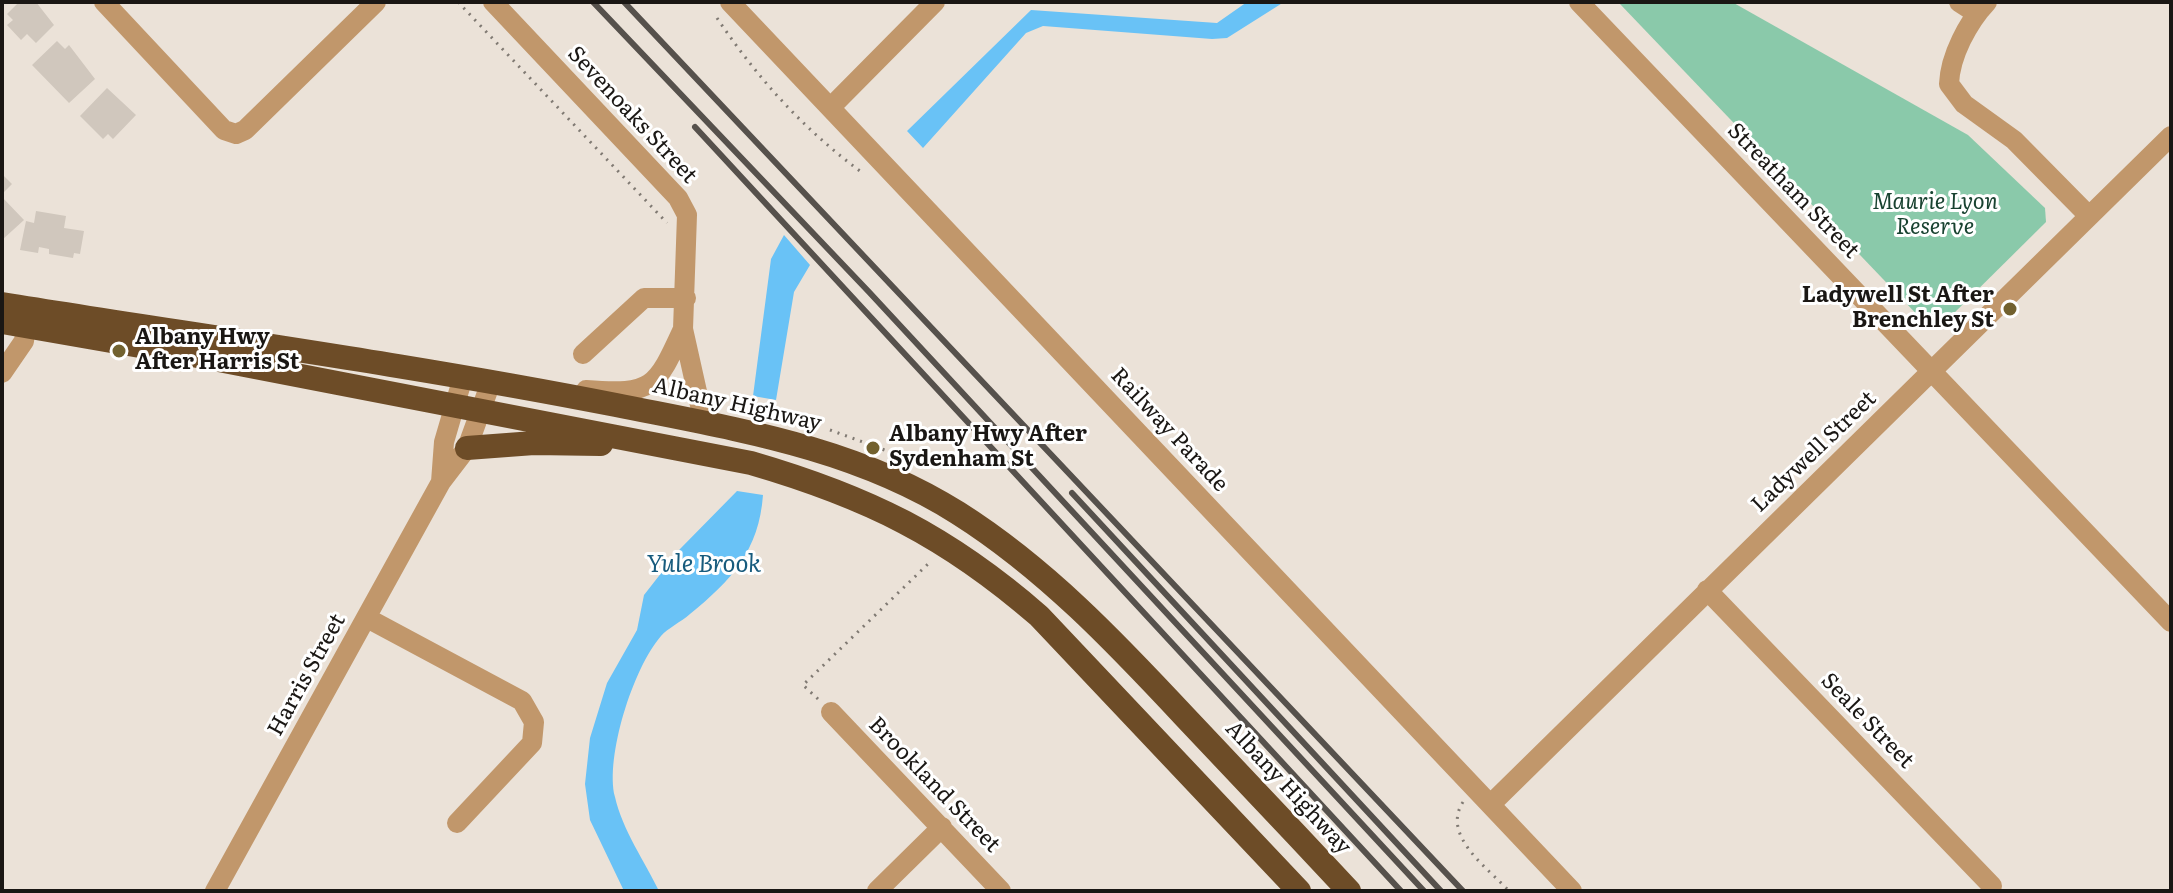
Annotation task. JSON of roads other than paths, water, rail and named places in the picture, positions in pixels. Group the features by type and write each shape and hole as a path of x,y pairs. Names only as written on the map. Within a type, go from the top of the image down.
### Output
{"highway":[{"name":"Albany Highway","path":"2,304 503,383 801,443 859,463 920,490 986,532 1044,575 1094,622 1349,891"},
{"path":"14,324 694,451 824,485 909,521 1001,583 1039,616 1299,891"},
{"path":"467,448 534,443 601,444 659,455 694,451"}],"street":[{"path":"104,2 224,130 236,134 245,130 376,2"},
{"name":"Sevenoaks Street","path":"493,2 678,198 687,215 683,329 704,423"},
{"name":"Railway Parade","path":"730,2 1572,891"},
{"path":"831,107 935,2"},
{"name":"Streatham Street","path":"1579,2 2171,622"},
{"path":"1974,6 1949,69 1949,84 1954,94 2014,140 2088,215"},
{"name":"Ladywell Street","path":"1491,804 2171,136"},
{"path":"583,354 644,298 686,298"},
{"path":"2,373 24,341 14,324"},
{"name":"Sevenoaks Street","path":"503,383 621,393 637,390 662,376 683,329"},
{"name":"Harris Street","path":"441,482 444,442 463,377"},
{"name":"Harris Street","path":"215,891 441,482 467,448 482,411 503,383"},
{"name":"Seale Street","path":"1707,590 1992,886"},
{"path":"367,618 522,701 534,722 532,743 457,823"},
{"name":"Brookland Street","path":"831,712 1001,891"},
{"path":"877,891 942,827"}],"water":[{"path":"1247,2 1284,2 1227,38 1043,26 1026,33 923,148 907,131 1031,10 1217,23"},
{"path":"784,235 810,265 794,292 776,400 753,396 771,259"},
{"name":"Yule Brook","path":"737,491 763,495 756,532 749,548 719,589 661,636 641,669 624,714 614,759 615,797 628,833 659,891 624,891 590,820 585,784 590,738 607,683 637,630 644,595 680,549"}],"railway":[{"path":"593,2 869,292 1424,891"},
{"path":"624,2 1463,891"},
{"path":"695,127 1401,891"},
{"path":"1072,493 1441,891"}],"place":[{"name":"Ladywell St After Brenchley St","path":"2010,309"},
{"name":"Albany Hwy After Harris St","path":"119,351"},
{"name":"Albany Hwy After Sydenham St","path":"873,448"}],"park label":[{"name":"Maurie Lyon Reserve","path":"1935,216"}]}
